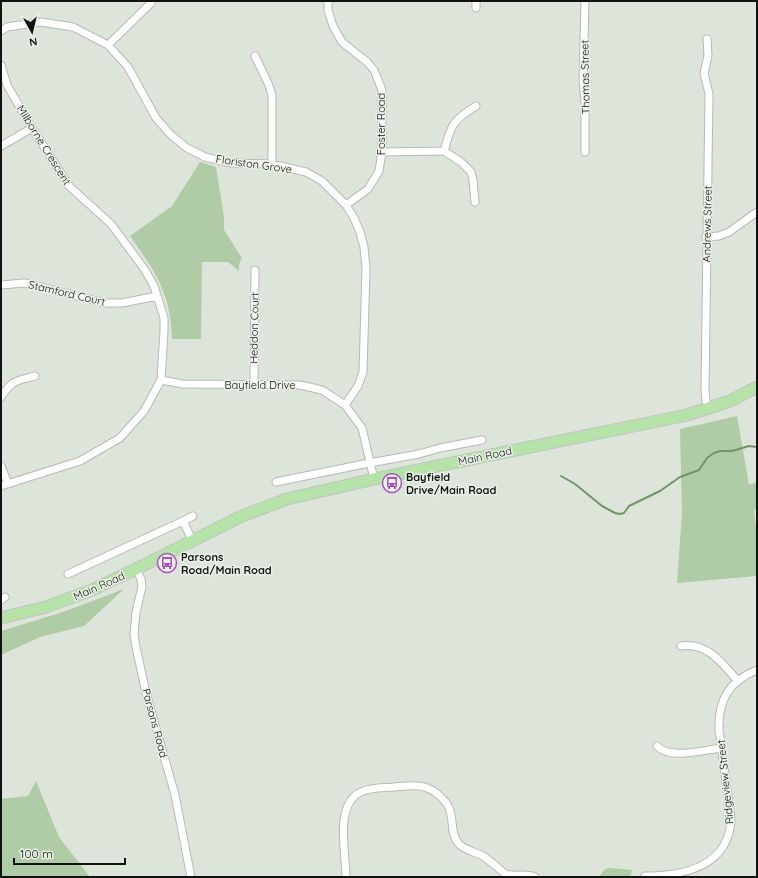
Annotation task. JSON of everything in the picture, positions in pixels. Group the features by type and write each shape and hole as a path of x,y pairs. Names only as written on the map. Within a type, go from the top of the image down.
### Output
{"main road":[{"name":"Main Road","path":"1,618 46,607 78,595 136,569 242,516 274,503 300,495 670,419 709,409 730,401 757,387"}],"street":[{"name":"Foster Road","path":"328,1 328,10 333,26 342,42 367,62 374,70 382,90 382,152 380,171 368,189 346,205"},
{"name":"Thomas Street","path":"585,1 583,82 585,101 585,152"},
{"path":"108,45 151,3"},
{"name":"Floriston Grove","path":"1,31 7,27 41,22 73,27 108,45 128,67 156,118 171,136 187,148 205,157 231,163 272,164 306,172 322,181 346,205 360,232 364,247 366,269 363,372 358,386 345,405"},
{"name":"Andrews Street","path":"707,39 708,56 704,73 709,94 705,390 706,401 709,409"},
{"path":"255,56 272,95 272,164"},
{"name":"Milborne Crescent","path":"1,65 7,85 69,186 111,224 145,270 154,286 164,318 161,380 144,412 120,438 80,461 4,485"},
{"path":"444,150 450,130 460,116 476,106"},
{"path":"1,146 32,128"},
{"path":"382,152 444,150 461,162 471,172 475,202"},
{"path":"706,237 720,236 729,232 757,212"},
{"name":"Heddon Court","path":"254,385 255,270"},
{"name":"Stamford Court","path":"1,285 25,283 105,303 122,303 157,296"},
{"path":"1,397 6,389 15,382 35,376"},
{"name":"Bayfield Drive","path":"161,380 183,384 300,385 322,390 345,405 362,428 374,479"},
{"name":"Main Road","path":"276,482 482,440"},
{"path":"1,466 4,485"},
{"path":"68,574 193,516"},
{"path":"183,521 192,540"},
{"name":"Parsons Road","path":"136,569 142,583 136,612 135,641 137,655 175,795 191,877"},
{"path":"681,646 695,646 709,652 720,661 737,680"},
{"name":"Ridgeview Street","path":"645,876 667,875 690,870 713,857 726,844 730,832 731,818 721,748 719,722 721,708 726,695 737,680 757,670"},
{"path":"657,746 664,752 671,754 721,748"},
{"path":"346,877 344,820 346,808 354,796 365,790 418,786 426,787 434,791 448,805 458,843 484,857 507,876 529,875 535,877"}],"green space":[{"path":"200,162 216,167 224,217 224,230 242,258 239,264 239,271 228,262 202,262 201,339 172,339 169,309 165,296 154,272 130,236 172,206"},
{"path":"737,416 749,485 757,482 757,509 754,510 757,533 757,576 677,583 682,513 680,429"},
{"path":"124,589 84,626 40,637 1,655 1,631 63,612"},
{"path":"36,781 59,837 90,877 1,877 1,799 28,796"},
{"path":"605,869 632,870 631,875 627,877 599,877"}],"waterway":[{"path":"561,476 575,484 602,506 620,514 624,513 629,506 660,491 680,477 699,470 707,458 714,453 720,451 732,451 749,446 757,447"}],"place":[{"name":"Bayfield Drive/Main Road","path":"392,483"},
{"name":"Parsons Road/Main Road","path":"167,563"}]}
